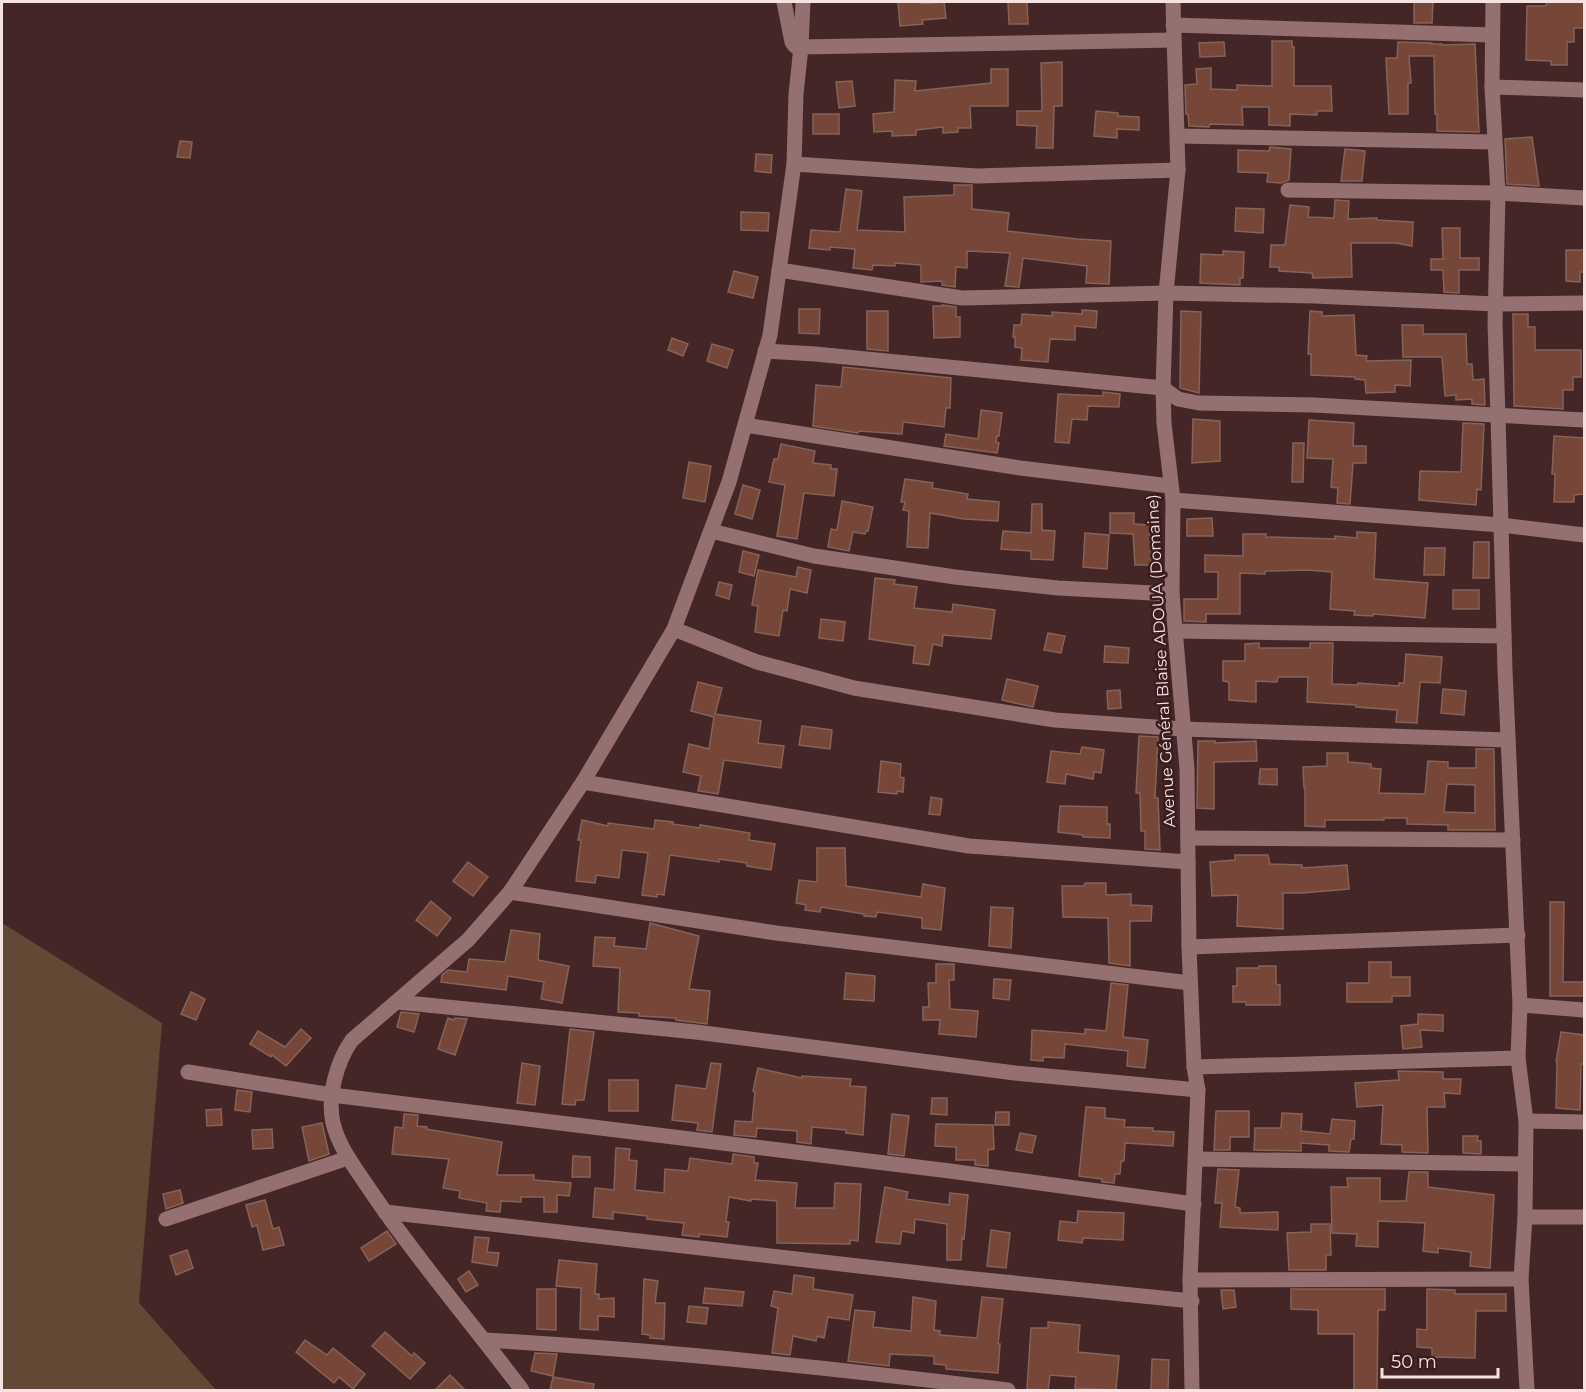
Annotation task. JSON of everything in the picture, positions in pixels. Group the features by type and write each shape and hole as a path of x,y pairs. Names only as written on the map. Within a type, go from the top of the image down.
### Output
{"street":[{"path":"784,2 792,42 795,46 801,47 1173,32 1492,36"},
{"path":"522,1390 385,1212 348,1158 333,1121 332,1095 342,1058 352,1040 468,940 510,892 583,782 674,629 729,482 770,334 794,164 796,94 803,2"},
{"name":"Avenue Général Blaise ADOUA (Domaine)","path":"1173,2 1178,170 1166,293 1163,388 1171,493 1172,594 1188,769 1189,947 1194,1067 1198,1090 1190,1280 1192,1390"},
{"path":"1492,2 1492,87 1498,193 1496,304 1504,636 1518,935 1520,1005 1518,1058 1526,1121 1525,1217 1521,1279 1527,1390"},
{"path":"1492,87 1584,90"},
{"path":"1178,136 1494,142"},
{"path":"794,164 978,176 1178,170"},
{"path":"1288,190 1498,193 1584,198"},
{"path":"779,270 962,298 1166,293 1314,296 1496,304 1584,303"},
{"path":"765,351 1163,388 1178,399 1199,403 1314,405 1584,420"},
{"path":"745,425 1171,493 1584,535"},
{"path":"711,531 814,556 955,577 1058,588 1172,594"},
{"path":"674,629 757,662 854,688 1055,720 1183,729 1508,740"},
{"path":"1175,631 1504,636"},
{"path":"583,782 969,846 1188,862"},
{"path":"1188,838 1513,840"},
{"path":"510,892 776,933 1191,983"},
{"path":"1189,947 1518,935"},
{"path":"396,1002 696,1032 1016,1073 1198,1090"},
{"path":"1520,1005 1584,1010"},
{"path":"1194,1067 1518,1058"},
{"path":"188,1072 332,1095 950,1171 1194,1204"},
{"path":"1526,1121 1584,1122"},
{"path":"166,1219 348,1158"},
{"path":"1196,1159 1525,1164"},
{"path":"385,1212 955,1277 1192,1301"},
{"path":"1525,1217 1584,1217"},
{"path":"1190,1280 1521,1279"},
{"path":"485,1340 610,1347 1008,1390"}],"shaded area":[{"path":"2,923 162,1023 139,1303 216,1390 2,1390"}],"building":[{"path":"898,2 921,2 921,4 944,2 946,18 922,20 923,24 900,26"},
{"path":"1008,2 1027,2 1028,24 1009,24"},
{"path":"1414,2 1433,2 1432,23 1414,23"},
{"path":"1547,2 1584,2 1584,28 1574,28 1574,42 1567,42 1567,65 1551,65 1551,61 1526,60 1527,6 1546,6"},
{"path":"1272,41 1292,41 1294,86 1331,86 1332,111 1317,111 1317,115 1290,114 1290,126 1269,125 1269,107 1242,107 1243,125 1189,126 1188,114 1186,114 1185,85 1197,84 1196,69 1211,68 1211,89 1237,90 1237,85 1272,86"},
{"path":"1224,42 1225,56 1200,57 1199,43"},
{"path":"1398,42 1442,45 1475,44 1479,132 1437,131 1434,56 1409,56 1411,83 1408,83 1408,114 1389,114 1386,58 1397,58"},
{"path":"1062,62 1062,106 1054,106 1053,148 1036,148 1037,126 1017,125 1017,111 1042,111 1041,63"},
{"path":"991,69 1008,69 1008,106 970,106 971,128 958,128 958,132 943,133 943,127 916,130 916,135 892,136 892,131 874,132 873,114 894,112 895,80 916,81 915,91 991,83"},
{"path":"852,81 855,106 839,108 836,82"},
{"path":"1096,111 1118,113 1118,116 1139,117 1139,130 1117,129 1117,138 1094,136"},
{"path":"813,114 839,114 839,134 813,134"},
{"path":"1532,137 1539,186 1507,184 1505,139"},
{"path":"180,141 192,142 190,158 177,157"},
{"path":"1270,147 1291,149 1289,180 1281,183 1267,182 1268,173 1238,172 1238,150 1269,151"},
{"path":"1345,149 1365,151 1362,181 1341,181"},
{"path":"756,154 772,155 771,173 755,171"},
{"path":"954,185 972,185 972,209 1009,213 1007,231 1111,241 1109,284 1086,283 1087,266 1023,258 1019,287 1005,286 1010,253 967,251 967,268 956,267 955,287 942,285 942,281 921,282 921,265 895,263 895,266 873,265 872,270 853,268 855,249 809,248 811,230 840,232 846,189 862,191 857,230 905,232 904,197 954,195"},
{"path":"1335,200 1349,201 1348,219 1377,218 1377,220 1413,222 1412,246 1396,243 1351,243 1352,277 1313,278 1312,273 1279,271 1279,267 1270,267 1271,245 1285,245 1290,205 1309,207 1308,217 1334,218"},
{"path":"1236,208 1264,209 1263,233 1235,231"},
{"path":"741,212 769,213 768,231 741,230"},
{"path":"1442,228 1460,228 1460,258 1479,258 1479,270 1459,270 1459,293 1444,292 1443,270 1431,270 1431,259 1443,259"},
{"path":"1566,250 1584,250 1584,272 1580,272 1580,282 1566,281"},
{"path":"1223,251 1244,252 1243,278 1240,278 1240,285 1200,283 1201,254 1223,255"},
{"path":"734,271 758,277 753,298 728,292"},
{"path":"933,306 956,307 956,317 960,317 960,337 934,338"},
{"path":"799,309 820,309 819,334 799,333"},
{"path":"1082,310 1097,311 1096,328 1075,326 1075,340 1050,339 1048,362 1021,360 1022,348 1015,347 1015,337 1013,337 1014,325 1021,325 1022,314 1052,316 1052,312 1082,314"},
{"path":"867,311 888,311 888,351 867,349"},
{"path":"1181,311 1201,312 1199,393 1180,388"},
{"path":"1310,311 1322,312 1322,316 1354,315 1356,355 1367,356 1366,361 1411,360 1410,386 1395,385 1395,392 1366,393 1365,380 1355,379 1355,377 1311,375 1311,354 1308,354"},
{"path":"1513,314 1528,314 1528,327 1535,327 1535,350 1581,350 1581,377 1573,377 1573,390 1563,390 1563,409 1514,406"},
{"path":"1402,325 1423,325 1423,334 1466,334 1467,364 1472,364 1473,380 1484,379 1485,405 1472,404 1472,399 1456,400 1456,395 1445,396 1442,357 1403,357"},
{"path":"672,338 688,344 683,356 668,350"},
{"path":"712,344 733,350 727,368 707,361"},
{"path":"843,367 951,378 950,408 946,408 944,427 903,422 902,434 859,431 858,433 813,426 816,385 841,387"},
{"path":"1103,392 1120,394 1119,407 1088,406 1087,420 1072,419 1069,443 1055,442 1058,394 1103,396"},
{"path":"981,410 1002,413 996,442 999,443 997,453 944,446 946,434 978,439"},
{"path":"1193,419 1220,421 1220,461 1192,463"},
{"path":"1309,420 1354,423 1353,446 1366,446 1366,463 1353,463 1350,504 1337,503 1338,488 1331,487 1333,459 1307,458"},
{"path":"1463,423 1484,424 1481,490 1477,489 1476,505 1419,500 1420,471 1461,472"},
{"path":"1554,436 1584,438 1584,494 1574,495 1574,502 1554,502 1555,474 1552,474"},
{"path":"1293,443 1304,443 1303,482 1292,482"},
{"path":"781,444 815,451 813,463 831,465 831,469 837,469 834,496 804,493 797,539 777,536 785,485 769,482 774,459 778,459"},
{"path":"689,462 711,466 705,502 683,498"},
{"path":"905,479 933,483 932,488 968,494 967,499 999,502 998,521 964,519 930,513 928,548 907,547 909,511 903,510 905,502 901,502"},
{"path":"743,485 760,490 752,519 735,514"},
{"path":"842,501 873,507 868,531 865,534 853,532 849,551 828,547 831,529 837,530"},
{"path":"1032,504 1042,504 1042,530 1055,531 1053,560 1031,559 1031,551 1001,549 1003,531 1031,533"},
{"path":"1110,513 1134,513 1134,524 1150,525 1151,565 1135,565 1133,534 1110,533"},
{"path":"1212,518 1213,536 1187,536 1187,519"},
{"path":"1357,532 1376,533 1374,579 1428,583 1425,618 1373,614 1373,616 1354,615 1355,611 1330,609 1332,572 1307,570 1265,571 1265,574 1240,573 1240,614 1206,614 1206,622 1184,621 1184,599 1218,599 1218,572 1205,572 1205,555 1243,556 1243,534 1335,539 1335,536 1357,538"},
{"path":"1085,533 1109,535 1107,569 1083,567"},
{"path":"1474,542 1489,542 1489,578 1473,578"},
{"path":"1425,548 1445,548 1444,575 1424,575"},
{"path":"743,551 759,555 754,576 739,572"},
{"path":"798,567 811,570 807,593 790,589 787,611 783,610 779,636 755,632 758,606 752,605 758,570 796,577"},
{"path":"875,578 895,580 894,584 917,587 914,608 952,612 953,604 995,610 991,639 943,635 942,646 933,644 929,665 913,663 915,646 869,639"},
{"path":"719,582 732,585 729,599 716,595"},
{"path":"1453,590 1479,590 1479,609 1453,609"},
{"path":"821,619 845,622 843,641 819,638"},
{"path":"1048,633 1065,636 1061,653 1044,650"},
{"path":"1259,643 1259,648 1310,648 1310,643 1333,643 1332,684 1399,686 1399,683 1404,683 1406,654 1442,657 1440,683 1420,682 1417,723 1396,722 1397,710 1307,702 1308,677 1278,677 1277,682 1256,681 1256,702 1229,700 1229,682 1223,681 1223,661 1245,661 1245,644"},
{"path":"1105,646 1129,648 1128,663 1104,662"},
{"path":"1007,679 1038,686 1033,707 1002,700"},
{"path":"698,682 722,688 715,714 761,721 758,743 784,746 781,768 724,760 718,794 698,791 701,776 683,772 689,744 709,749 714,717 691,711"},
{"path":"1443,689 1466,691 1464,715 1441,713"},
{"path":"1120,690 1121,708 1108,709 1107,691"},
{"path":"802,726 832,730 830,749 799,745"},
{"path":"1139,736 1158,737 1155,798 1158,798 1160,850 1145,849 1145,831 1141,831 1140,793 1136,793"},
{"path":"1198,741 1215,741 1215,743 1256,741 1257,761 1214,762 1214,809 1197,808"},
{"path":"1082,747 1104,750 1101,773 1094,772 1093,779 1066,774 1065,784 1047,782 1051,751 1080,754"},
{"path":"1476,749 1494,749 1495,830 1448,830 1448,825 1407,824 1407,818 1325,820 1325,827 1305,826 1303,767 1327,766 1327,753 1348,753 1348,762 1371,764 1371,768 1381,769 1379,793 1425,794 1428,761 1448,762 1448,768 1476,768","holes":["1447,784 1475,785 1475,813 1444,812"]},
{"path":"881,761 901,764 900,777 904,778 903,792 897,791 897,794 878,792"},
{"path":"1260,769 1277,769 1277,785 1259,784"},
{"path":"931,797 942,799 940,815 929,814"},
{"path":"1060,806 1107,807 1110,838 1083,837 1083,835 1058,832"},
{"path":"582,820 608,826 608,823 654,829 655,820 700,828 700,825 750,833 749,840 775,844 771,870 747,866 747,863 719,859 719,862 670,855 664,895 657,894 657,897 642,895 648,853 622,850 619,878 596,875 595,883 576,881 581,840 578,840"},
{"path":"817,848 845,848 846,886 921,897 923,884 945,888 941,930 922,928 922,918 877,912 876,917 864,916 864,914 821,907 820,912 805,910 806,905 796,903 799,880 817,882"},
{"path":"1235,855 1268,855 1270,864 1302,865 1302,868 1347,865 1349,889 1283,893 1283,929 1237,926 1238,895 1212,896 1210,862 1235,860"},
{"path":"468,862 488,877 473,896 453,881"},
{"path":"1085,883 1106,883 1106,895 1131,894 1131,905 1152,906 1151,921 1130,921 1130,966 1109,963 1108,918 1063,917 1062,886 1084,886"},
{"path":"431,901 451,918 437,936 416,920"},
{"path":"1550,902 1564,902 1563,982 1584,982 1584,996 1550,996"},
{"path":"991,907 1013,908 1011,948 989,946"},
{"path":"650,923 699,936 689,989 710,991 707,1024 676,1020 676,1018 639,1016 639,1013 618,1012 620,968 593,966 595,937 615,938 614,946 646,949"},
{"path":"511,930 540,934 538,960 569,966 562,1003 541,999 544,982 508,976 506,990 441,982 442,975 448,970 467,972 469,959 505,962"},
{"path":"1369,962 1391,962 1391,977 1410,977 1410,996 1392,996 1392,1002 1347,1002 1347,983 1369,983"},
{"path":"936,964 954,964 954,980 949,980 950,1009 978,1011 976,1037 939,1034 940,1020 923,1020 923,1007 929,1007 928,983 936,983"},
{"path":"1259,966 1276,966 1276,984 1280,985 1280,1005 1246,1005 1246,1002 1233,1002 1233,986 1237,986 1237,968 1259,968"},
{"path":"846,973 875,976 874,1001 844,999"},
{"path":"994,979 1011,980 1009,1000 993,998"},
{"path":"1111,983 1128,985 1123,1037 1148,1040 1145,1068 1127,1066 1128,1051 1065,1044 1064,1058 1043,1057 1043,1061 1031,1060 1032,1030 1085,1034 1085,1029 1106,1031"},
{"path":"191,992 205,999 196,1020 181,1014"},
{"path":"401,1012 419,1014 414,1032 397,1027"},
{"path":"1418,1014 1443,1015 1443,1031 1420,1030 1422,1047 1403,1049 1401,1026 1418,1024"},
{"path":"448,1018 467,1019 455,1055 438,1049"},
{"path":"301,1029 311,1038 286,1066 272,1055 271,1057 250,1044 258,1031 285,1047"},
{"path":"570,1029 594,1032 584,1100 576,1100 575,1105 562,1104"},
{"path":"1561,1032 1584,1035 1580,1110 1556,1108 1556,1062"},
{"path":"522,1063 540,1066 535,1105 517,1103"},
{"path":"711,1063 721,1064 712,1132 697,1130 698,1123 672,1120 676,1085 706,1089"},
{"path":"758,1068 802,1078 802,1076 851,1079 850,1086 866,1087 863,1135 846,1133 846,1130 812,1127 811,1144 797,1142 797,1131 757,1128 756,1137 734,1135 735,1121 752,1122 755,1092 753,1091"},
{"path":"1398,1071 1443,1072 1443,1079 1461,1079 1460,1094 1444,1093 1445,1107 1427,1107 1428,1153 1402,1152 1402,1145 1381,1144 1383,1105 1357,1107 1355,1083 1399,1080"},
{"path":"609,1080 638,1080 638,1111 609,1111"},
{"path":"237,1090 252,1092 250,1112 235,1110"},
{"path":"932,1098 947,1098 947,1115 931,1114"},
{"path":"1086,1107 1105,1108 1105,1118 1125,1120 1124,1127 1153,1128 1153,1131 1174,1132 1173,1146 1125,1143 1124,1161 1121,1161 1120,1174 1115,1174 1114,1183 1079,1176"},
{"path":"221,1109 222,1125 207,1126 206,1110"},
{"path":"1216,1111 1249,1111 1249,1137 1230,1137 1230,1150 1214,1150"},
{"path":"996,1112 1009,1112 1009,1125 995,1125"},
{"path":"1282,1113 1302,1114 1301,1131 1330,1134 1332,1119 1355,1121 1354,1139 1351,1139 1349,1152 1329,1151 1329,1145 1301,1143 1301,1151 1254,1150 1255,1128 1281,1128"},
{"path":"404,1114 418,1115 417,1126 427,1127 426,1129 502,1142 497,1175 534,1175 534,1180 571,1183 569,1196 557,1195 557,1212 544,1212 544,1197 521,1197 521,1202 501,1201 500,1212 486,1211 487,1203 459,1198 460,1191 443,1188 449,1159 392,1154 395,1127 403,1128"},
{"path":"892,1114 909,1116 904,1156 888,1154"},
{"path":"322,1123 329,1154 309,1161 302,1127"},
{"path":"936,1124 993,1125 994,1149 988,1150 988,1166 975,1165 975,1160 956,1160 956,1147 935,1146"},
{"path":"272,1129 273,1148 253,1149 252,1130"},
{"path":"1020,1133 1036,1136 1032,1153 1016,1150"},
{"path":"1463,1136 1478,1136 1477,1141 1481,1141 1481,1154 1463,1153"},
{"path":"616,1148 630,1149 629,1160 637,1161 635,1190 664,1193 665,1169 688,1171 690,1158 732,1164 733,1154 754,1157 754,1163 758,1163 755,1180 797,1183 795,1208 834,1208 835,1183 861,1184 858,1241 850,1240 850,1244 777,1243 777,1201 751,1199 751,1201 729,1197 727,1237 682,1235 684,1223 647,1219 647,1216 613,1212 613,1219 593,1217 595,1188 614,1190"},
{"path":"573,1156 590,1157 590,1177 572,1177"},
{"path":"1218,1169 1239,1170 1235,1207 1240,1208 1240,1213 1278,1212 1278,1230 1220,1227 1222,1203 1215,1203"},
{"path":"1409,1172 1428,1172 1428,1187 1494,1195 1490,1268 1470,1266 1471,1252 1438,1248 1438,1253 1423,1251 1425,1223 1378,1221 1378,1247 1356,1246 1357,1234 1332,1233 1331,1187 1348,1187 1347,1178 1380,1178 1380,1201 1406,1201"},
{"path":"885,1187 908,1192 906,1199 949,1205 950,1193 968,1195 961,1260 947,1260 947,1224 915,1219 914,1233 902,1231 900,1244 876,1242"},
{"path":"180,1190 183,1203 166,1209 163,1194"},
{"path":"265,1200 273,1229 279,1227 284,1245 263,1250 257,1225 252,1227 246,1205"},
{"path":"1078,1211 1124,1213 1123,1240 1083,1238 1082,1243 1058,1240 1060,1221 1077,1223"},
{"path":"1311,1224 1330,1224 1331,1255 1326,1255 1326,1270 1289,1270 1287,1233 1311,1232"},
{"path":"991,1230 1010,1233 1006,1268 987,1266"},
{"path":"387,1231 396,1244 369,1261 361,1248"},
{"path":"475,1237 489,1238 487,1252 499,1253 497,1266 472,1262"},
{"path":"187,1250 193,1268 176,1275 170,1256"},
{"path":"559,1260 597,1264 595,1294 599,1294 599,1299 614,1298 614,1317 598,1316 598,1330 580,1329 581,1288 556,1286"},
{"path":"469,1271 478,1285 466,1292 458,1279"},
{"path":"794,1275 814,1278 813,1289 853,1295 849,1320 828,1317 824,1338 817,1336 816,1341 793,1336 790,1355 772,1353 778,1308 771,1306 774,1291 792,1294"},
{"path":"644,1279 658,1281 655,1303 665,1303 664,1339 650,1338 650,1335 642,1334"},
{"path":"705,1288 744,1292 742,1306 703,1303"},
{"path":"537,1289 556,1289 556,1330 537,1329"},
{"path":"1291,1289 1385,1289 1385,1310 1378,1310 1377,1390 1354,1390 1354,1334 1318,1334 1318,1310 1291,1309"},
{"path":"1427,1289 1455,1290 1455,1294 1506,1294 1506,1311 1476,1311 1475,1358 1432,1357 1432,1348 1417,1347 1417,1329 1427,1330"},
{"path":"1221,1290 1234,1290 1236,1307 1223,1309"},
{"path":"913,1297 936,1301 934,1330 940,1331 940,1335 977,1338 982,1297 1003,1299 998,1344 1000,1344 998,1373 946,1369 946,1365 934,1364 934,1356 890,1354 889,1366 848,1361 855,1310 875,1312 873,1327 911,1331"},
{"path":"689,1306 708,1308 706,1324 687,1322"},
{"path":"1048,1322 1080,1325 1078,1352 1119,1356 1116,1390 1075,1388 1076,1377 1050,1375 1048,1390 1027,1389 1031,1328 1048,1328"},
{"path":"385,1332 412,1356 414,1353 425,1363 410,1379 372,1346"},
{"path":"305,1340 327,1355 333,1348 365,1374 353,1389 339,1377 334,1383 296,1352"},
{"path":"535,1353 557,1354 553,1376 531,1371"},
{"path":"1152,1359 1169,1360 1168,1390 1151,1390"},
{"path":"450,1375 465,1390 435,1390"},
{"path":"553,1377 594,1384 593,1390 550,1390"}]}
